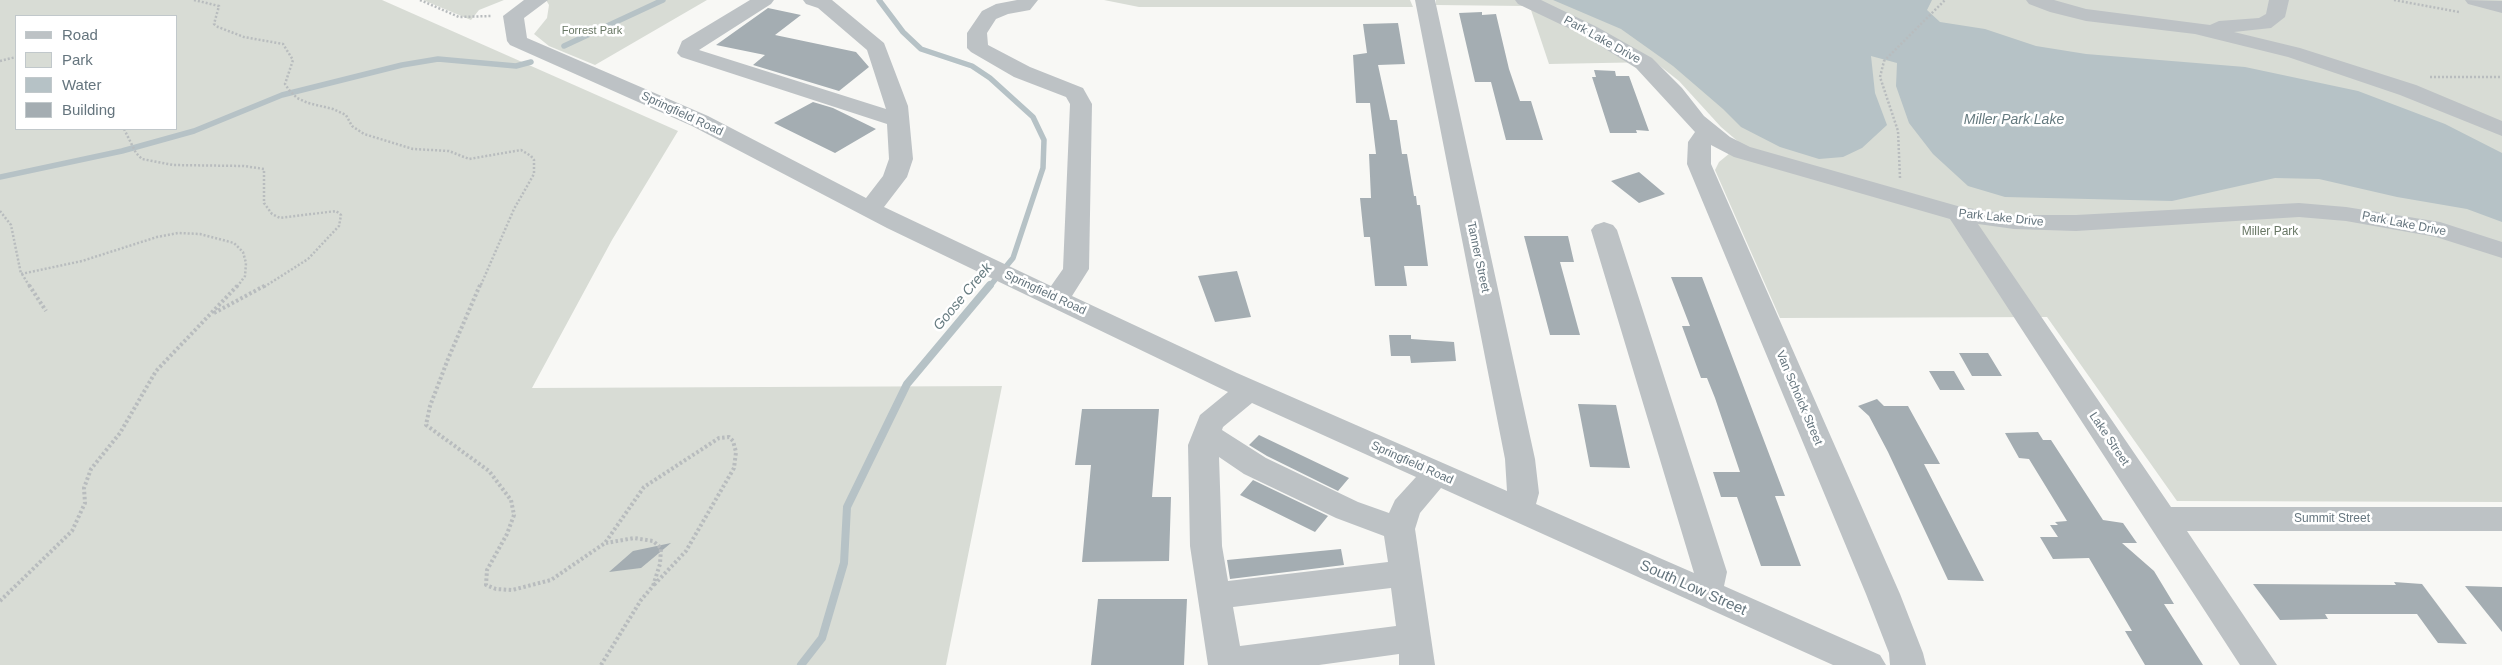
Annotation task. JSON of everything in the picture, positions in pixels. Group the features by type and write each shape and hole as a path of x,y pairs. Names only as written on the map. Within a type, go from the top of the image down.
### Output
{"street":[{"path":"513,16 538,0"},
{"path":"764,0 689,44 688,53 898,120"},
{"path":"813,0 826,4 877,47 897,106 901,159 895,177 870,209"},
{"path":"1028,0 1023,6 1003,8 989,15 976,33 978,48 1045,83 1075,93 1081,104 1076,269 1070,283 1055,298"},
{"name":"Park Lake Drive","path":"1525,0 1590,31 1644,64 1674,93 1696,121 1708,132 1736,149 1766,161 1959,214 2014,222 2076,223 2250,212 2308,211 2346,214 2440,230 2502,250"},
{"path":"2036,0 2057,8 2086,15 2196,28 2250,43 2293,52 2408,90 2502,129"},
{"path":"2196,28 2264,24 2276,17 2280,0"},
{"name":"Tanner Street","path":"1424,1 1520,459 1523,492 1518,510"},
{"path":"2468,6 2502,7"},
{"name":"Springfield Road","path":"513,16 517,41 700,121 870,209 1249,390 1518,510"},
{"path":"2264,24 2273,38 2293,52"},
{"name":"Van Schoick Street","path":"1708,132 1700,142 1698,152 1699,164 1883,594 1906,652 1908,665"},
{"name":"Lake Street","path":"1959,214 2259,665"},
{"path":"1604,230 1711,572 1706,594"},
{"path":"1249,390 1210,422 1204,444 1206,546 1225,664 1416,652 1399,529 1406,508 1436,474"},
{"path":"1207,434 1263,470 1347,510 1399,529"},
{"name":"South Low Street","path":"1518,510 1868,665"},
{"name":"Summit Street","path":"2163,519 2502,519"},
{"path":"1214,596 1406,573"}],"path":[{"path":"194,0 219,6 214,24 218,27 244,37 283,44 293,60 285,84 289,90 297,98 346,115 352,126 364,134 413,149 450,151 470,159 526,150 534,160 534,174 514,209 472,309 448,359 430,406 426,425 489,471 510,500 514,515 507,534 486,570 486,585 496,589 512,590 551,580 605,543 644,488 718,438 729,437 733,441 736,452 734,468 724,489 686,551 641,600 601,665"},
{"path":"420,0 458,17 513,16"},
{"path":"1901,198 1898,131 1880,77 1884,60 1945,0"},
{"path":"2394,0 2468,6"},
{"path":"0,61 15,57"},
{"path":"124,130 135,151 142,160 173,165 244,166 264,169 264,203 272,214 280,218 336,211 341,215 339,226 308,259 284,276 209,316"},
{"path":"0,212 11,225 14,252 22,274 46,311"},
{"path":"0,601 72,531 85,503 84,488 91,469 120,433 156,371 232,294 245,276 246,263 243,252 234,243 218,237 189,234 157,237 82,261 22,274"},
{"path":"605,543 634,538 653,541 661,548 660,564 653,586"}],"green space":[{"path":"0,0 382,0 678,131 612,240 532,388 1002,386 946,665 0,665"},
{"path":"423,0 504,0 479,10 471,20"},
{"name":"Forrest Park","path":"546,0 707,0 595,65 549,46 534,34 547,18 549,5"},
{"path":"1104,0 1410,0 1413,7 1139,7"},
{"name":"Miller Park","path":"1436,0 2502,0 2502,502 2177,501 2047,317 1780,318 1715,170 1719,162 1741,144 1721,127 1679,81 1655,62 1549,64 1531,10 1524,6 1436,5"}],"water":[{"name":"Miller Park Lake","path":"1553,0 1932,0 1927,10 1940,22 1985,29 2036,46 2086,54 2245,67 2358,91 2445,124 2502,153 2502,222 2467,209 2397,197 2319,179 2275,178 2172,201 2005,197 1968,186 1933,154 1909,123 1896,86 1897,63 1871,56 1875,93 1887,125 1862,148 1843,157 1819,159 1780,147 1741,127 1673,66 1621,29"}],"building":[{"path":"768,8 801,15 775,35 856,52 869,67 839,91 753,65 765,55 716,45"},
{"path":"1482,12 1482,15 1496,14 1509,69 1520,101 1531,101 1543,140 1506,140 1491,82 1475,82 1459,13"},
{"path":"1398,23 1405,64 1378,65 1390,120 1397,120 1402,154 1407,154 1414,196 1416,196 1417,205 1420,205 1428,266 1404,266 1407,286 1375,286 1370,237 1364,237 1360,198 1371,198 1369,154 1376,154 1370,103 1356,103 1353,55 1367,53 1363,24"},
{"path":"1594,70 1615,71 1616,76 1629,76 1649,131 1636,130 1637,133 1610,133 1592,77 1596,77"},
{"path":"813,102 833,108 876,129 835,153 774,123"},
{"path":"1639,172 1665,194 1639,203 1611,181"},
{"path":"1524,236 1568,236 1574,262 1560,262 1580,335 1550,335"},
{"path":"1237,271 1251,317 1215,322 1198,276"},
{"path":"1671,277 1702,277 1785,496 1775,496 1801,566 1761,566 1737,497 1721,497 1713,472 1740,472 1715,398 1707,378 1701,378 1682,326 1690,326"},
{"path":"1389,335 1411,335 1411,339 1454,342 1456,361 1411,363 1410,356 1391,356"},
{"path":"1959,353 1988,353 2002,376 1972,376"},
{"path":"1929,371 1954,371 1965,390 1940,390"},
{"path":"1877,399 1884,406 1908,406 1940,464 1924,464 1984,581 1948,580 1888,452 1869,416 1858,406"},
{"path":"1578,404 1616,405 1630,468 1590,467"},
{"path":"1082,409 1159,409 1152,497 1171,497 1169,561 1082,562 1091,465 1075,465"},
{"path":"2038,432 2043,440 2051,440 2103,520 2123,523 2137,543 2122,543 2154,571 2174,604 2164,604 2203,665 2145,665 2125,631 2132,631 2089,558 2053,559 2040,537 2058,537 2050,525 2058,525 2055,522 2067,521 2029,459 2019,458 2005,433"},
{"path":"1259,435 1349,478 1338,491 1267,456 1249,445"},
{"path":"1253,480 1328,516 1315,532 1240,495"},
{"path":"671,543 641,568 609,572 633,551"},
{"path":"1341,549 1344,565 1230,579 1227,560"},
{"path":"2394,582 2422,584 2467,644 2438,643 2417,614 2325,614 2328,619 2280,620 2253,584 2396,585"},
{"path":"2465,586 2502,587 2502,632"},
{"path":"1098,599 1187,599 1184,665 1091,665"}],"waterway":[{"path":"564,46 663,0"},
{"name":"Goose Creek","path":"879,0 903,32 921,49 972,66 990,78 1033,117 1044,140 1043,168 1013,258 989,287"},
{"path":"0,177 122,151 194,131 282,95 402,65 438,59 516,66 531,62"},
{"name":"Goose Creek","path":"801,665 822,638 844,563 847,507 907,384 990,285"}]}
